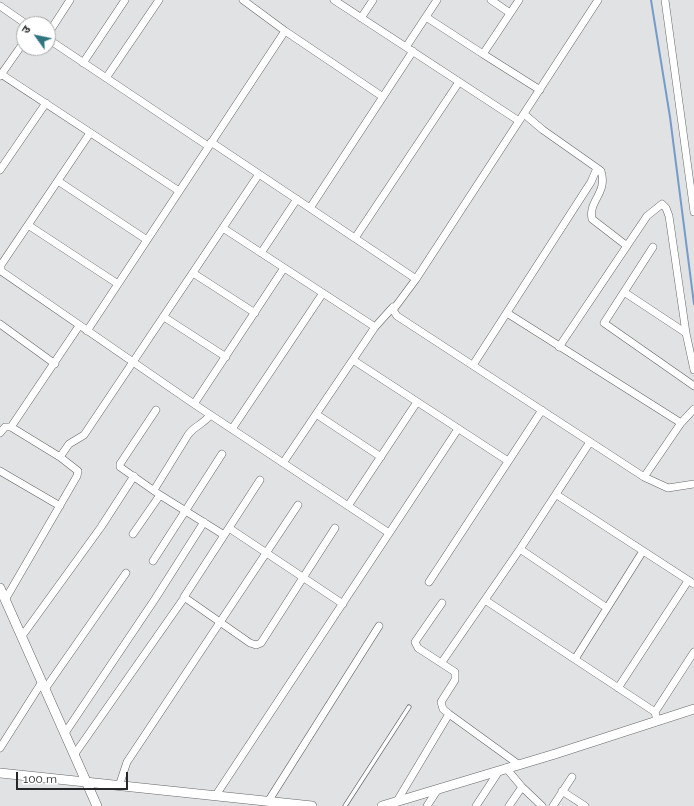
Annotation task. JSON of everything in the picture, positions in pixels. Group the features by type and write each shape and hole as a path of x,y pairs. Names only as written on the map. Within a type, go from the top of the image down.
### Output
{"street":[{"path":"56,22 70,0"},
{"path":"83,63 125,0"},
{"path":"106,78 159,0"},
{"path":"243,0 285,31 383,97"},
{"path":"334,0 519,121"},
{"path":"361,18 373,0"},
{"path":"406,47 437,0"},
{"path":"491,0 510,13"},
{"path":"483,54 519,0"},
{"path":"283,463 375,327 394,307 416,279 598,0"},
{"path":"665,0 691,168 694,212"},
{"path":"0,6 16,17"},
{"path":"426,17 540,90"},
{"path":"87,331 285,31"},
{"path":"56,44 106,78 259,174 416,279"},
{"path":"310,208 412,52"},
{"path":"16,53 1,75 179,191"},
{"path":"0,62 7,66"},
{"path":"355,238 459,82"},
{"path":"0,170 46,103"},
{"path":"524,114 543,130 601,171 604,183 591,213 592,219 627,246"},
{"path":"90,133 1,265 1,272 210,415 389,533"},
{"path":"473,365 591,182 597,168"},
{"path":"60,457 69,444 84,435 134,363 259,174"},
{"path":"58,181 147,240"},
{"path":"261,253 297,199"},
{"path":"559,347 647,216 660,205 664,205 669,216 678,267 686,333 694,370"},
{"path":"28,225 118,284"},
{"path":"223,228 375,327"},
{"path":"653,247 604,324 694,386"},
{"path":"194,404 284,268"},
{"path":"193,273 255,313"},
{"path":"624,292 686,333"},
{"path":"232,429 323,293"},
{"path":"394,307 394,312 397,316 644,477 668,488 694,484"},
{"path":"507,313 681,423"},
{"path":"164,317 226,357"},
{"path":"0,324 55,364"},
{"path":"11,428 79,326"},
{"path":"353,360 508,461"},
{"path":"348,506 417,402"},
{"path":"644,477 681,423 694,409"},
{"path":"156,410 120,464 122,468 157,493 224,535"},
{"path":"429,582 542,410"},
{"path":"316,414 381,457"},
{"path":"133,534 188,435 192,429 206,420 210,415"},
{"path":"0,433 5,427 11,428 60,457 78,471 60,506 5,600"},
{"path":"216,795 458,429"},
{"path":"442,662 557,495 590,442"},
{"path":"153,561 222,454"},
{"path":"0,471 60,506"},
{"path":"22,636 101,527 134,476"},
{"path":"74,755 184,598 260,480"},
{"path":"557,495 691,583 618,688"},
{"path":"119,786 127,762 298,505"},
{"path":"65,733 155,600 204,522"},
{"path":"229,528 343,604"},
{"path":"184,598 250,643 256,645 261,643 335,528"},
{"path":"520,549 607,608"},
{"path":"574,659 643,551"},
{"path":"0,748 126,573"},
{"path":"0,588 97,806"},
{"path":"486,600 618,688 656,717"},
{"path":"442,603 415,642 418,648 454,670 456,675 441,702 443,709 518,764"},
{"path":"269,800 379,626"},
{"path":"656,717 694,652"},
{"path":"382,806 555,754 656,717 694,709"},
{"path":"397,801 449,714"},
{"path":"503,770 542,806"},
{"path":"476,806 503,770"},
{"path":"0,773 87,783 269,800 312,806"},
{"path":"553,806 572,777"},
{"path":"509,806 522,787"},
{"path":"427,806 438,789"},
{"path":"562,792 585,806"}],"lane":[{"path":"345,806 409,707"}],"waterway":[{"path":"651,0 670,117 694,304"}]}
